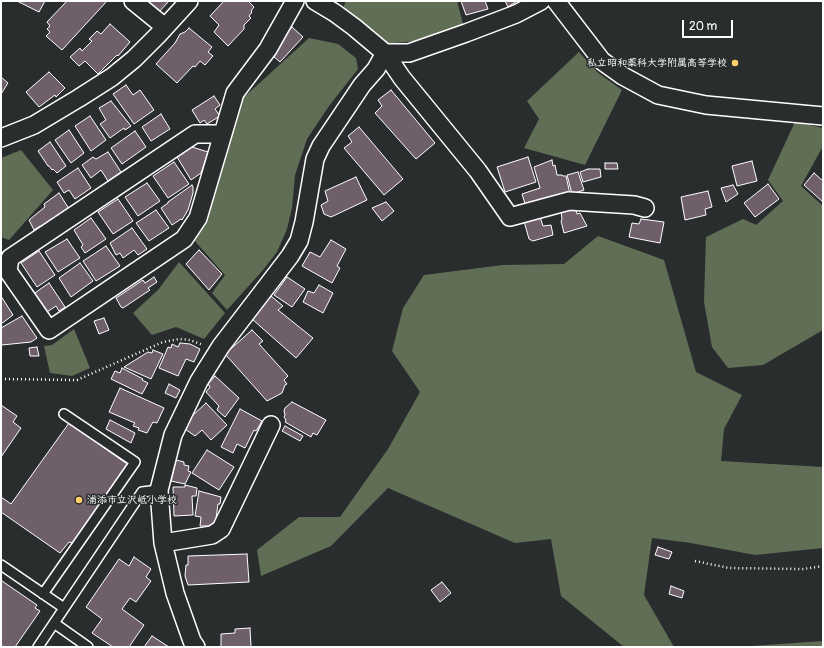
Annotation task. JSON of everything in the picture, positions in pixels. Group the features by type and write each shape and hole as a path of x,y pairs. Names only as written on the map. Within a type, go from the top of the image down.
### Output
{"street":[{"path":"134,1 165,27"},
{"path":"1,138 34,125 112,76 134,59 189,1"},
{"path":"223,134 195,134 10,258 8,271 49,330 184,239 198,218 223,134 235,93 268,49 294,1"},
{"path":"315,1 354,27 385,54 402,78 478,171 510,217 569,201 634,205 645,208"},
{"path":"385,54 409,53 509,16 541,1"},
{"path":"556,1 602,61 623,76 658,95 706,105 823,116"},
{"path":"196,647 175,593 163,543 159,490 173,434 199,381 218,351 290,256 300,235 315,159 321,146 385,54"},
{"path":"163,543 212,535 221,529 271,425"}],"lane":[{"path":"43,594 135,462 64,414"},
{"path":"38,647 142,492 159,490"},
{"path":"1,565 64,608"},
{"path":"54,623 88,647"}],"path":[{"path":"1,379 77,380 163,342 179,339 190,340 218,351"},
{"path":"695,561 728,568 803,569 823,566"}],"green space":[{"path":"346,1 457,1 463,24 425,40 386,44 343,8"},
{"path":"309,38 338,44 356,58 358,69 329,106 307,139 295,175 292,208 287,229 277,252 227,310 212,293 225,275 193,239 208,216 229,136 243,98"},
{"path":"579,52 597,72 622,90 585,165 524,148 539,119 527,101"},
{"path":"795,122 823,128 823,146 801,186 823,206 823,330 763,365 728,368 712,347 704,302 706,237 743,219 756,225 783,201 768,180"},
{"path":"21,150 53,190 9,240 1,237 1,158"},
{"path":"598,236 664,260 696,372 742,395 724,429 721,461 823,467 823,548 755,555 691,543 652,538 644,595 674,647 624,647 561,596 551,539 515,543 388,488 331,546 261,576 257,550 299,517 340,517 388,449 420,392 392,351 403,308 424,275 503,265 564,264"},
{"path":"179,262 225,313 204,339 176,327 152,335 133,313 158,290"},
{"path":"74,329 90,368 72,376 50,373 44,346 52,345"},
{"path":"823,641 823,647 737,647"}],"building":[{"path":"17,1 45,1 39,12"},
{"path":"67,1 107,1 62,50 46,36 50,32 47,29 50,26 47,22"},
{"path":"145,1 169,1 158,13"},
{"path":"224,1 248,1 254,7 249,16 251,18 244,25 244,29 228,46 214,32 219,25 210,16"},
{"path":"461,1 485,1 488,9 466,15"},
{"path":"505,1 517,1 508,7"},
{"path":"110,24 130,42 118,56 117,55 98,74 85,61 79,66 70,57 80,48 82,51 92,41 89,39 97,31 101,34"},
{"path":"292,27 303,37 280,62 272,55 279,48 278,46 281,40"},
{"path":"189,28 212,47 208,52 213,56 205,65 200,61 195,67 193,66 177,83 156,64 175,43 180,34"},
{"path":"49,72 65,88 56,97 55,95 39,107 26,92"},
{"path":"1,77 8,83 1,94"},
{"path":"126,85 133,95 140,90 154,110 134,124 113,94"},
{"path":"391,90 435,143 416,159 375,113 382,106 378,100"},
{"path":"214,96 220,105 215,109 220,116 207,124 204,120 200,123 192,110"},
{"path":"111,101 131,126 125,130 124,128 110,138 100,124 106,120 99,108"},
{"path":"161,114 170,129 151,141 142,127"},
{"path":"90,116 106,140 91,151 75,126"},
{"path":"359,127 403,179 384,195 344,148 352,142 348,136"},
{"path":"69,130 84,153 71,163 55,140"},
{"path":"135,131 146,147 122,164 111,148"},
{"path":"50,142 66,166 57,173 48,166 38,151"},
{"path":"192,147 208,152 201,173 191,180 177,157"},
{"path":"108,152 121,172 108,181 101,170 91,178 82,165 93,157 96,159"},
{"path":"528,157 536,182 505,192 497,167"},
{"path":"552,160 553,166 555,165 557,175 566,176 570,194 526,207 522,194 540,188 534,167"},
{"path":"752,161 757,181 737,186 732,166"},
{"path":"174,162 189,184 168,198 153,176"},
{"path":"605,163 617,163 618,169 605,169"},
{"path":"78,168 91,188 75,199 69,190 64,193 57,182"},
{"path":"588,169 600,169 601,177 583,182 580,172"},
{"path":"578,172 584,190 572,194 567,175"},
{"path":"814,173 823,181 823,202 804,185"},
{"path":"356,177 367,200 331,217 324,214 321,205 328,201 325,191"},
{"path":"147,183 160,201 138,216 125,197"},
{"path":"768,184 779,199 755,217 744,203"},
{"path":"192,185 193,193 188,210 182,220 181,219 172,225 161,208"},
{"path":"733,185 738,194 726,202 721,188"},
{"path":"708,191 712,207 705,209 706,215 685,220 681,197"},
{"path":"59,193 69,209 41,228 40,226 34,230 29,220 45,207 44,204"},
{"path":"118,199 133,221 113,234 98,212"},
{"path":"386,202 394,211 382,221 372,208"},
{"path":"575,207 577,214 580,213 587,226 564,233 561,221 561,210"},
{"path":"156,210 169,228 149,241 136,223"},
{"path":"540,217 543,226 551,225 553,235 533,241 529,239 524,221"},
{"path":"91,218 106,239 85,253 81,247 83,245 74,230"},
{"path":"641,219 664,222 660,243 629,237 632,223 639,224"},
{"path":"132,228 147,249 138,255 134,250 123,258 120,253 116,255 110,243"},
{"path":"67,239 80,258 58,272 45,252"},
{"path":"331,240 346,249 337,266 340,268 332,283 302,266 310,252 320,257"},
{"path":"106,246 120,266 96,281 83,261"},
{"path":"199,250 222,274 209,290 186,264"},
{"path":"39,251 55,275 37,287 21,263"},
{"path":"80,263 93,281 71,297 59,278"},
{"path":"154,277 157,282 148,288 150,290 123,308 121,307 116,298 143,280 145,283"},
{"path":"287,277 305,289 292,307 274,295"},
{"path":"49,283 65,307 59,311 56,306 44,314 32,295"},
{"path":"319,285 333,293 323,313 303,302 308,291 314,293"},
{"path":"1,296 13,315 1,324"},
{"path":"271,296 283,306 278,310 313,338 296,358 252,319"},
{"path":"22,316 37,338 31,342 2,345 1,328"},
{"path":"104,318 109,330 99,334 94,321"},
{"path":"252,330 263,341 259,344 288,376 284,380 287,384 285,385 282,393 267,401 225,354"},
{"path":"180,343 190,344 200,349 194,362 186,359 178,376 159,368 168,347 171,348 172,344 178,347"},
{"path":"37,347 39,356 30,356 29,348"},
{"path":"153,350 163,354 151,379 124,367 148,352 152,353"},
{"path":"122,368 148,383 142,394 111,379 115,371 120,373"},
{"path":"215,376 239,398 225,417 217,410 219,406 206,392 210,387 208,384"},
{"path":"169,384 180,390 176,398 165,393"},
{"path":"120,388 164,408 157,423 153,422 147,433 138,430 139,428 133,426 135,423 109,412"},
{"path":"292,402 326,420 317,435 313,433 311,437 285,422 285,408"},
{"path":"206,403 227,425 211,440 202,430 195,436 185,429 190,418"},
{"path":"1,405 17,416 13,422 21,428 1,457"},
{"path":"240,409 262,421 256,431 254,430 245,448 237,444 233,453 221,447"},
{"path":"110,420 135,433 131,443 106,429"},
{"path":"69,423 127,464 74,543 69,542 60,553 1,512 1,497 11,504"},
{"path":"285,426 303,436 300,441 282,431"},
{"path":"207,450 234,467 219,490 192,473"},
{"path":"176,460 184,462 184,465 189,466 188,471 191,472 185,484 171,481"},
{"path":"185,485 197,488 196,496 192,496 193,515 174,516 173,487 185,487"},
{"path":"199,491 221,497 220,504 218,504 215,526 200,526 201,517 195,516"},
{"path":"658,547 672,552 669,559 655,555"},
{"path":"247,554 249,582 188,585 185,576 186,565 188,565 188,556"},
{"path":"134,557 151,569 146,577 151,581 136,602 130,598 122,609 144,625 129,647 113,647 92,633 102,619 86,607 119,559 129,566"},
{"path":"2,581 37,605 35,608 40,611 15,647 1,647"},
{"path":"442,582 451,593 440,602 431,590"},
{"path":"671,586 684,591 682,598 669,594"},
{"path":"250,628 251,647 221,647 221,634 235,633 235,629"},
{"path":"152,636 169,647 144,647"}],"place":[{"name":"私立昭和薬科大学附属高等学校","path":"735,63"},
{"name":"浦添市立沢岻小学校","path":"79,500"}]}
